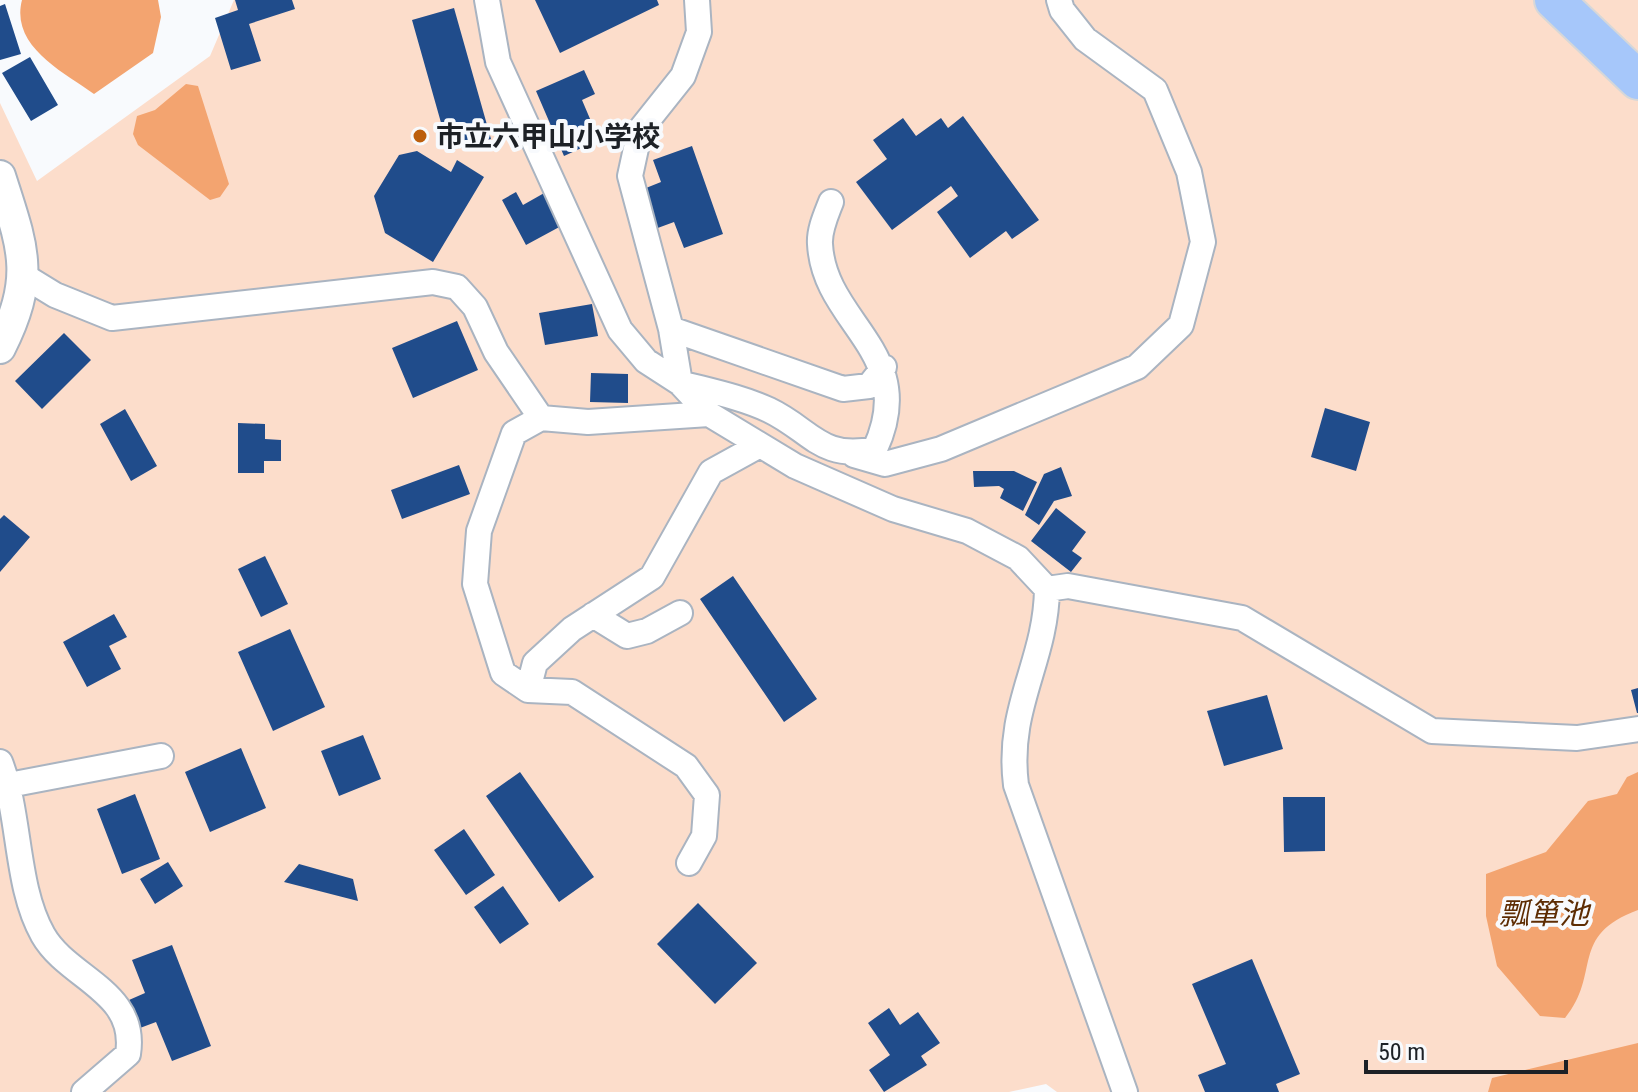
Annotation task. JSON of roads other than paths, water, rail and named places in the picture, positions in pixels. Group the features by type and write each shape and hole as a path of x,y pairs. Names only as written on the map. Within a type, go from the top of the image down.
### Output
{"main road":[{"path":"1554,0 1638,80"}],"street":[{"path":"487,0 498,62 620,330 646,361 680,383 709,414 795,466 893,509 967,531 1018,558 1047,589 1046,625 1018,709 1012,753 1016,785 1125,1092"},
{"path":"680,383 671,329 630,176 640,130 683,76 699,32 697,0"},
{"path":"680,383 772,411 812,441 885,464 941,449 1137,367 1181,325 1203,242 1189,172 1155,90 1085,39 1062,10 1059,0"},
{"path":"0,176 21,241 24,276 18,306 0,348"},
{"path":"831,202 820,245 832,285 884,367 887,423 875,449 852,454"},
{"path":"24,276 55,295 112,318 433,282 457,287 475,307 496,352 541,418"},
{"path":"671,329 843,389 869,386 884,367"},
{"path":"689,863 704,836 707,795 686,766 572,692 528,690 503,673 475,584 479,531 514,433 541,418 588,422 709,414"},
{"path":"528,690 535,663 593,615 652,577 711,472 760,445"},
{"path":"1047,589 1068,586 1242,618 1432,731 1577,738 1638,729"},
{"path":"593,615 627,636 647,631 680,613"},
{"path":"9,785 161,756"},
{"path":"0,762 9,785 31,905 43,937 122,1012 131,1034 128,1054 84,1092"}],"water":[{"path":"22,0 158,0 161,17 153,53 94,94 54,67 31,44 20,16"},
{"path":"186,84 198,86 229,184 220,197 210,200 138,145 133,134 137,116 155,110"},
{"name":"瓢箪池","path":"1638,772 1638,910 1616,920 1602,932 1589,957 1576,1002 1565,1018 1540,1016 1497,966 1486,916 1486,874 1546,852 1588,801 1617,794 1627,777"},
{"path":"1638,1043 1638,1092 1488,1092 1492,1078"}],"place":[{"name":"市立六甲山小学校","path":"420,136"}]}
